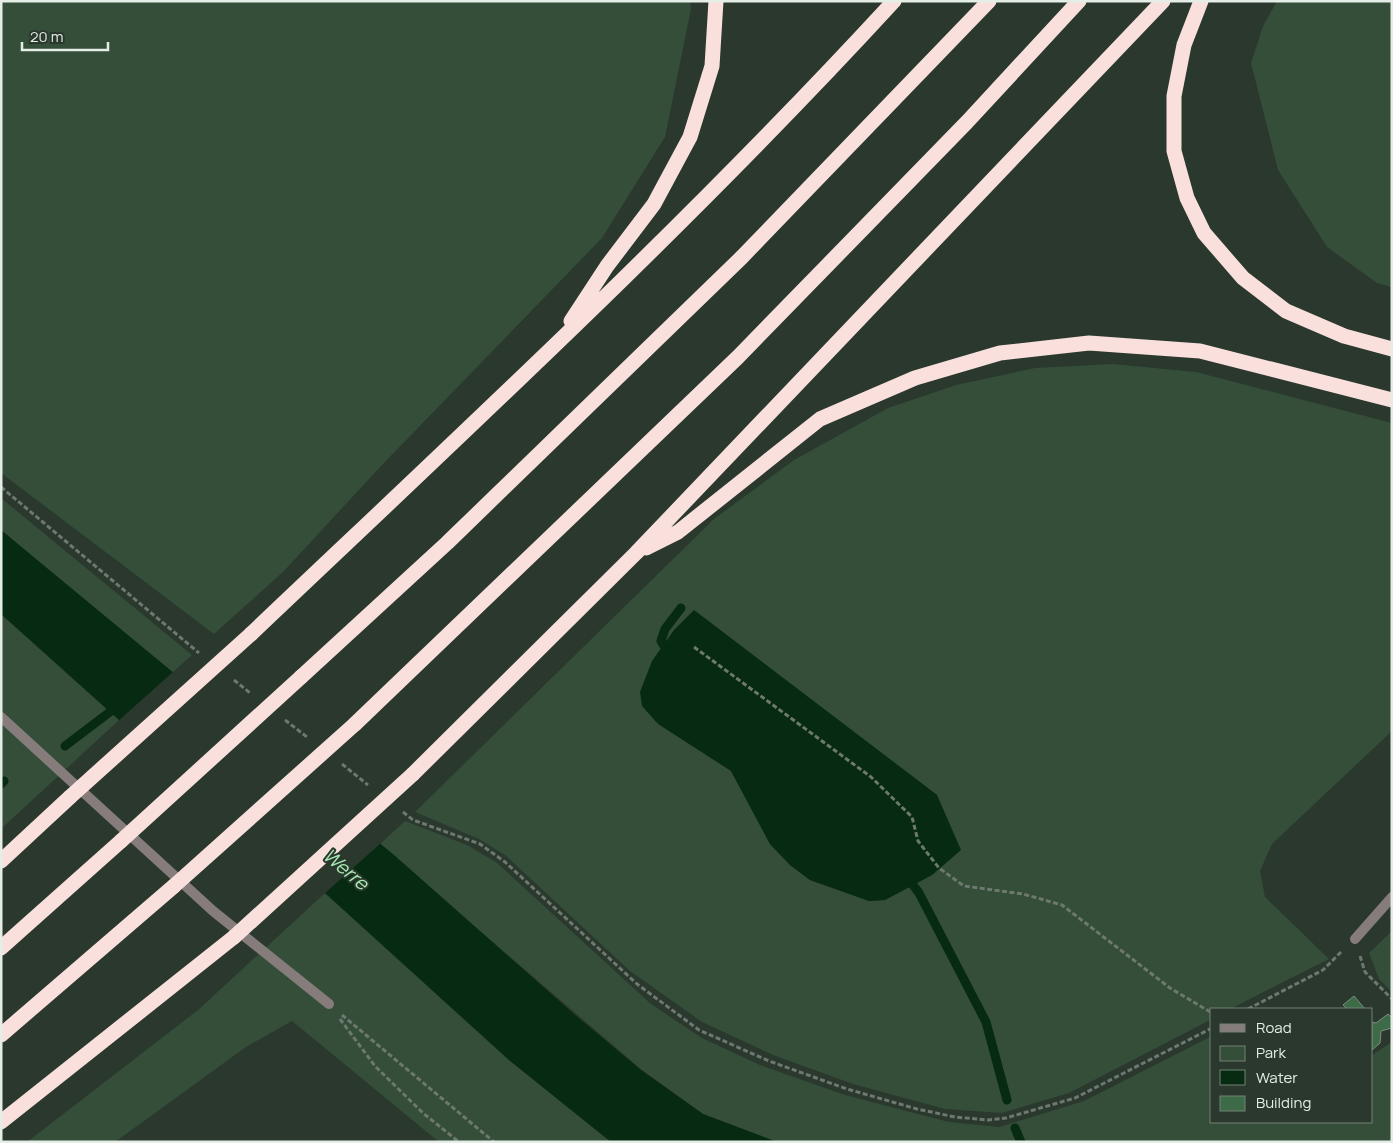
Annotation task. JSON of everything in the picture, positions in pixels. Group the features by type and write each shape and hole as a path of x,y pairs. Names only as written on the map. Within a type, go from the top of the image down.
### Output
{"highway":[{"path":"556,345 606,266 654,204 690,137 712,66 716,1"},
{"path":"1,861 251,634 556,345 705,198 894,1"},
{"path":"1,948 447,543 742,257 989,1"},
{"path":"1,1035 174,886 355,724 738,357 967,122 1079,1"},
{"path":"1,1122 234,937 413,774 636,553 1163,1"},
{"path":"1201,1 1184,45 1174,96 1174,151 1188,198 1204,233 1243,278 1286,311 1344,336 1392,349"},
{"path":"636,553 678,532 820,419 915,378 1000,353 1089,343 1200,351 1392,400"}],"street":[{"path":"1,717 214,911 328,1004"},
{"path":"1354,939 1392,897"}],"path":[{"path":"1,487 202,656"},
{"path":"694,647 871,777 912,817 918,841 939,868 964,886 1023,894 1062,905 1170,988 1210,1012"},
{"path":"226,674 257,698"},
{"path":"280,716 312,741"},
{"path":"335,759 374,790"},
{"path":"397,808 413,820 480,844 505,862 637,984 699,1030 777,1064 847,1089 917,1109 955,1117 988,1120 1006,1118 1075,1098 1210,1029"},
{"path":"1250,1008 1324,970 1354,939 1365,972 1392,999"},
{"path":"328,1004 375,1066 423,1113 459,1142"},
{"path":"328,1004 494,1142"}],"green space":[{"path":"1,1 690,1 691,9 665,137 602,238 382,465 284,571 214,634 1,473"},
{"path":"1277,1 1392,1 1392,287 1377,283 1327,247 1278,170 1251,63 1263,26"},
{"path":"1113,364 1196,372 1392,423 1392,731 1272,844 1260,871 1265,897 1329,959 1232,1008 1210,1008 1210,1020 1069,1093 1002,1113 945,1109 853,1084 773,1055 702,1022 630,971 505,855 479,839 415,812 714,519 794,460 888,408 956,385 1035,368","holes":["693,610 937,795 939,868 932,875 885,900 869,901 810,880 790,865 770,844 731,771 716,759"]},
{"path":"1,498 192,655 172,673 1,530"},
{"path":"1,614 119,720 1,829"},
{"path":"405,821 467,845 496,862 651,1004 702,1038 760,1065 845,1095 949,1122 999,1127 1084,1101 1210,1037 1210,1123 1373,1123 1373,1054 1392,1042 1392,1142 777,1142 703,1114 642,1070 379,845"},
{"path":"325,893 509,1060 611,1142 439,1142 292,1021 246,1047 115,1142 27,1142 198,1010"},
{"path":"1392,931 1392,992 1379,979 1369,953"}],"water":[{"name":"Werre","path":"1,530 394,855 574,1014 641,1070 703,1114 777,1142 611,1142 509,1060 325,893 119,720 1,614"},
{"path":"694,610 937,795 961,850 932,875 885,900 869,901 810,880 790,865 770,844 731,771 658,724 642,706 640,692 652,661 674,630"}],"pier":[{"path":"174,671 381,843 323,895 117,722"}],"building":[{"path":"1354,996 1364,1008 1346,1008 1343,1005"},
{"path":"1388,1014 1392,1018 1392,1028 1381,1031 1380,1043 1373,1049 1373,1022 1376,1023"}],"waterway":[{"path":"670,655 661,641 665,629 681,608"},
{"path":"65,746 119,705"},
{"path":"1,784 4,781"},
{"path":"907,877 919,893 986,1022 1007,1100"},
{"path":"1015,1128 1021,1142"}]}
